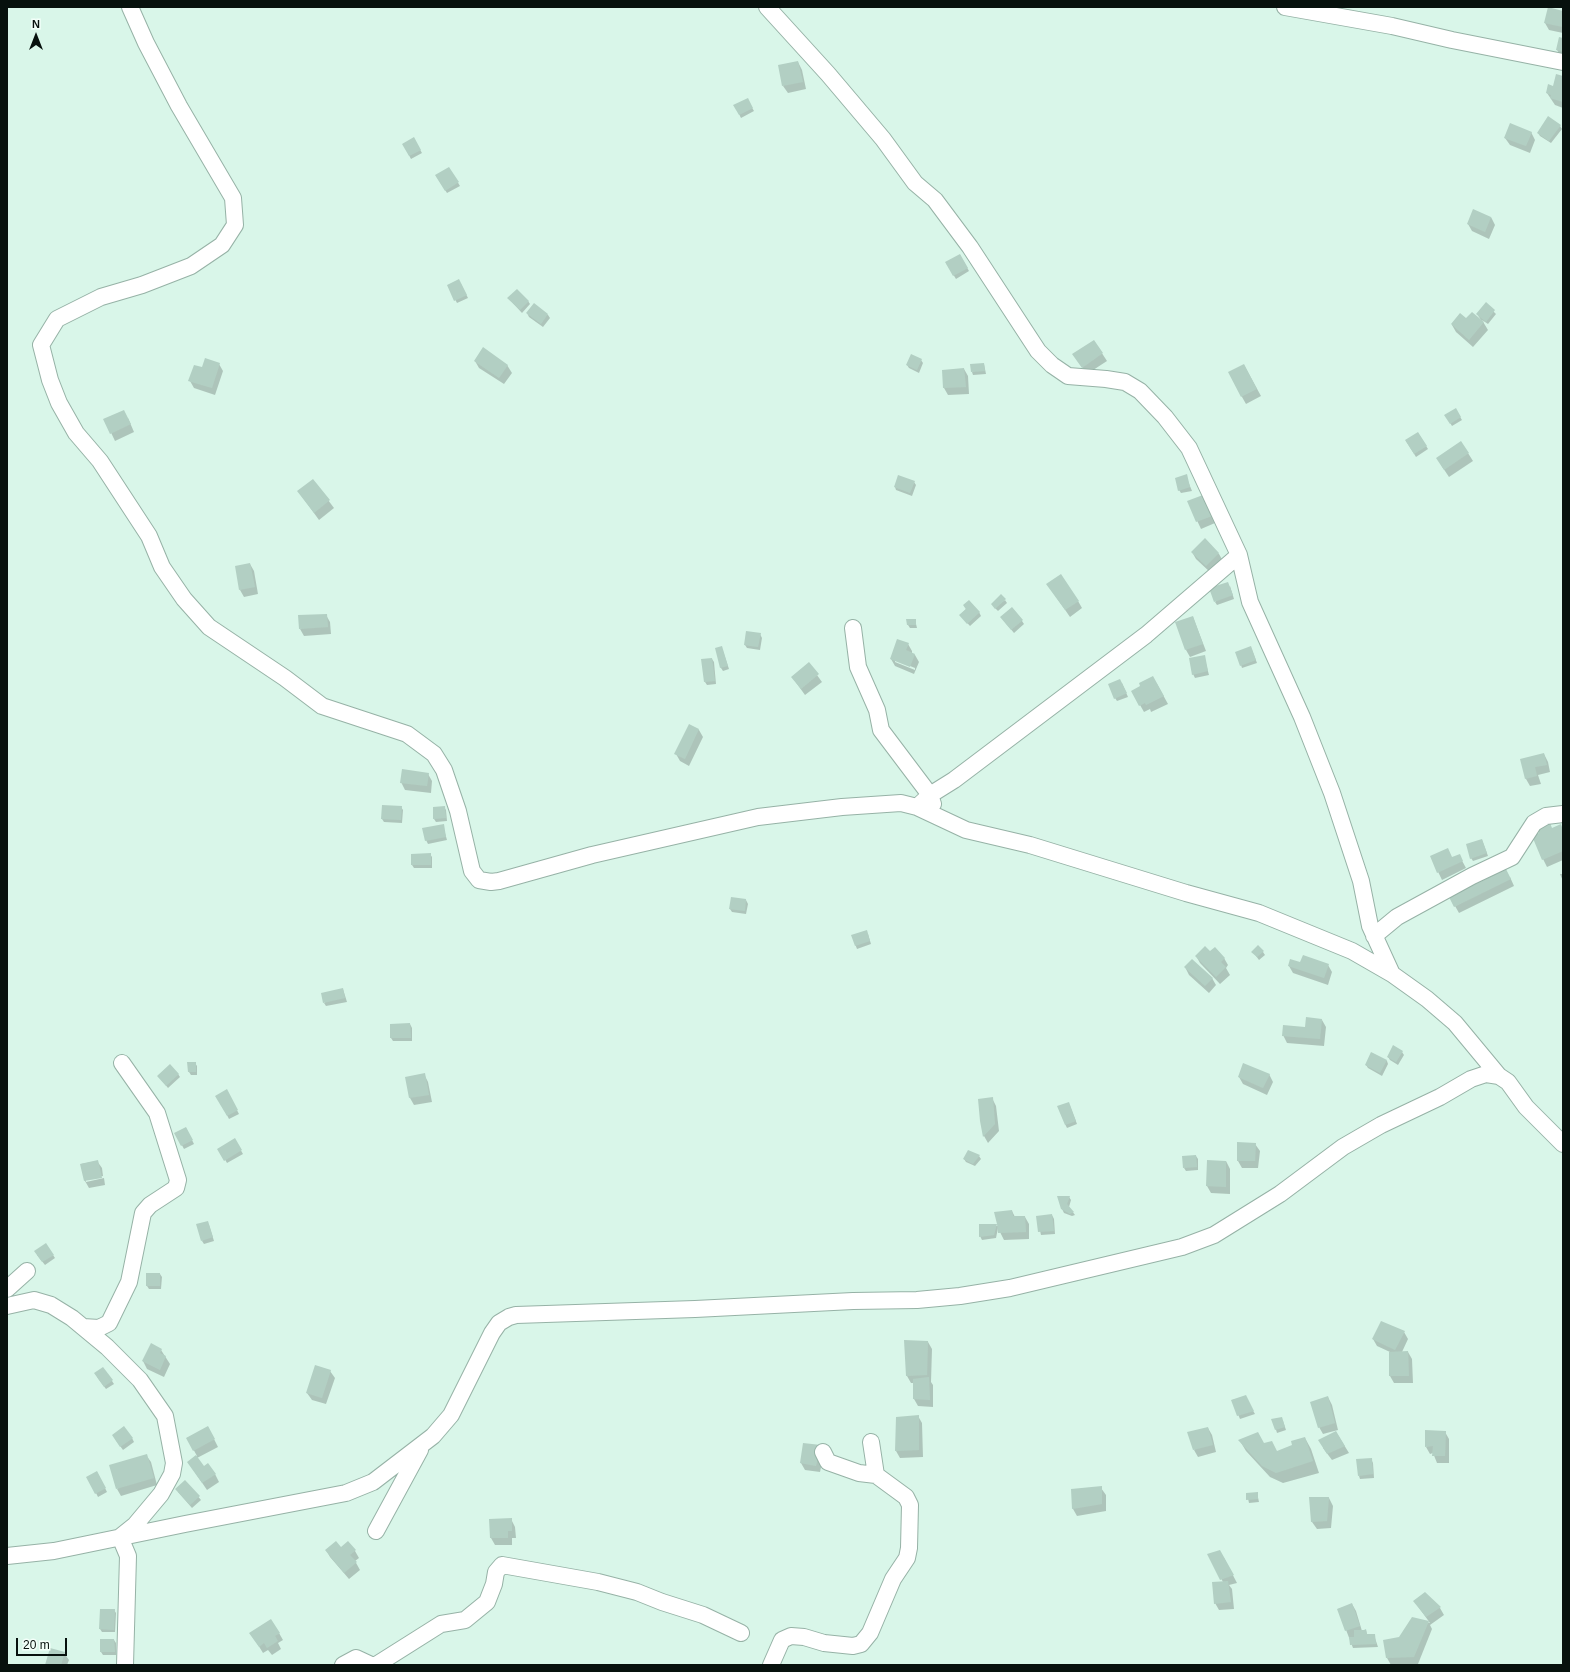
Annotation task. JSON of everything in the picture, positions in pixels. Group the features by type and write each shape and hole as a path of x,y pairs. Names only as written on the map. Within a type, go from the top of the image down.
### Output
{"street":[{"path":"130,7 146,43 179,106 233,198 235,225 222,245 191,266 142,285 101,297 57,319 41,344 50,380 59,403 76,433 100,461 149,536 162,567 184,599 209,627 285,678 322,706 407,734 434,754 447,777 458,811 472,871 479,880 499,881 592,855 758,817 875,804 901,803 917,807 966,830 1030,845 1186,893 1259,913 1352,951 1392,974 1427,999 1455,1023 1499,1076 1508,1082 1526,1107 1563,1144"},
{"path":"767,7 828,74 883,140 915,182 935,200 970,247 1038,351 1052,366 1068,376 1125,382 1140,391 1165,417 1189,448 1239,555 1250,602 1302,717 1334,799 1361,881 1370,926 1392,974"},
{"path":"1286,7 1392,26 1452,40 1563,62"},
{"path":"917,807 930,795 954,780 1146,635 1239,555"},
{"path":"853,628 858,667 877,710 881,730 930,795 939,817"},
{"path":"1374,936 1398,918 1472,876 1512,857 1534,823 1546,816 1563,814"},
{"path":"83,1327 99,1328 109,1323 129,1282 143,1213 150,1205 176,1188 178,1180 157,1113 122,1063"},
{"path":"7,1556 54,1551 346,1493 373,1482 433,1436 451,1415 492,1333 499,1323 509,1317 543,1313 695,1309 853,1301 917,1300 960,1296 1010,1288 1175,1249 1214,1235 1280,1194 1343,1147 1381,1125 1440,1097 1479,1075 1491,1074 1499,1076"},
{"path":"7,1289 27,1271"},
{"path":"7,1306 34,1300 51,1305 72,1318 107,1347 140,1380 165,1416 174,1463 172,1474 161,1494 135,1525 120,1537"},
{"path":"871,1442 876,1475"},
{"path":"376,1531 424,1443"},
{"path":"771,1665 782,1640 791,1636 804,1637 824,1644 853,1646 862,1644 870,1633 893,1579 907,1558 909,1548 910,1506 906,1497 876,1475 859,1473 828,1462 823,1452"},
{"path":"120,1537 128,1556 125,1665"},
{"path":"376,1665 441,1624 465,1620 487,1602 494,1584 496,1572 502,1565 551,1575 598,1582 637,1592 662,1602 703,1615 741,1633"},
{"path":"343,1665 356,1658 372,1665"}],"building":[{"path":"1548,7 1563,11 1563,27 1544,23"},
{"path":"1559,37 1563,38 1563,51 1556,50"},
{"path":"798,61 803,82 782,86 778,65"},
{"path":"1556,74 1563,76 1563,102 1550,98 1551,95 1546,93 1548,84 1553,86"},
{"path":"748,98 753,108 739,115 733,105"},
{"path":"1548,116 1561,125 1549,141 1537,133"},
{"path":"1510,123 1532,132 1526,146 1504,138"},
{"path":"414,137 421,150 409,156 402,144"},
{"path":"449,167 459,182 445,191 435,175"},
{"path":"1473,209 1491,217 1485,232 1467,224"},
{"path":"960,254 968,268 953,276 945,262"},
{"path":"459,279 467,295 454,301 447,285"},
{"path":"517,289 529,301 520,310 507,298"},
{"path":"1486,302 1495,310 1486,322 1476,314"},
{"path":"534,303 548,314 541,324 526,313"},
{"path":"1472,312 1484,322 1469,340 1451,324 1460,313 1466,318"},
{"path":"1094,340 1103,353 1082,368 1072,354"},
{"path":"483,347 508,365 499,378 474,361"},
{"path":"911,354 922,359 917,370 906,365"},
{"path":"205,358 220,363 212,388 188,381 194,365 202,367"},
{"path":"984,363 985,371 971,372 970,364"},
{"path":"1244,364 1257,389 1241,397 1228,372"},
{"path":"964,368 966,387 943,388 942,370"},
{"path":"1456,408 1461,417 1450,424 1444,415"},
{"path":"124,410 131,424 110,434 103,419"},
{"path":"1418,432 1427,446 1414,454 1405,440"},
{"path":"1461,441 1469,453 1444,470 1436,458"},
{"path":"1187,474 1190,487 1178,491 1175,478"},
{"path":"898,475 915,481 910,493 894,487"},
{"path":"313,479 330,500 314,513 297,491"},
{"path":"1203,495 1212,516 1196,522 1187,501"},
{"path":"1205,538 1219,553 1206,566 1191,552"},
{"path":"250,563 255,587 239,590 235,566"},
{"path":"1061,574 1079,601 1065,610 1046,584"},
{"path":"1228,582 1233,595 1214,602 1209,588"},
{"path":"1001,594 1006,599 995,609 991,604"},
{"path":"969,600 980,612 967,624 959,615 966,609 963,605"},
{"path":"1012,607 1023,620 1011,630 1000,617"},
{"path":"327,614 328,627 299,629 298,615"},
{"path":"1193,616 1203,644 1185,650 1175,622"},
{"path":"906,619 916,619 916,625 907,625"},
{"path":"746,631 761,633 758,647 744,645"},
{"path":"897,639 909,643 906,650 915,654 910,667 890,659"},
{"path":"722,646 728,666 720,668 715,648"},
{"path":"1251,646 1256,660 1240,666 1235,652"},
{"path":"1205,655 1208,671 1192,675 1189,658"},
{"path":"712,658 715,681 704,682 701,659"},
{"path":"809,662 819,674 801,689 791,677"},
{"path":"1153,676 1164,696 1146,705 1145,703 1139,706 1131,691 1140,686 1139,683"},
{"path":"1120,679 1127,693 1114,699 1108,684"},
{"path":"689,724 699,729 685,759 674,754"},
{"path":"1544,753 1547,765 1535,767 1537,776 1525,779 1520,759"},
{"path":"402,769 429,773 427,786 400,783"},
{"path":"382,805 402,806 401,820 381,819"},
{"path":"445,806 446,818 433,819 433,807"},
{"path":"1550,823 1552,828 1561,824 1563,830 1563,851 1542,860 1532,836 1539,833 1538,828"},
{"path":"444,824 446,837 425,841 422,828"},
{"path":"1482,839 1487,853 1470,859 1466,844"},
{"path":"1448,848 1452,857 1460,854 1463,861 1437,873 1430,856"},
{"path":"431,853 431,865 411,865 411,854"},
{"path":"1506,869 1511,879 1454,907 1449,897"},
{"path":"731,897 746,899 745,911 729,909"},
{"path":"867,930 870,941 855,946 851,935"},
{"path":"1258,945 1264,951 1257,957 1251,952"},
{"path":"1205,946 1210,951 1215,947 1225,958 1221,962 1226,967 1216,977 1195,956"},
{"path":"1303,955 1329,964 1324,978 1288,966 1290,959 1300,962"},
{"path":"1192,959 1213,978 1205,986 1184,967"},
{"path":"343,988 345,998 323,1003 321,993"},
{"path":"1306,1017 1322,1019 1320,1039 1282,1036 1283,1025 1305,1027"},
{"path":"410,1023 411,1038 390,1038 390,1024"},
{"path":"1393,1045 1403,1051 1396,1062 1387,1057"},
{"path":"1371,1052 1387,1060 1380,1073 1365,1065"},
{"path":"187,1062 196,1062 196,1072 188,1072"},
{"path":"1243,1063 1270,1074 1263,1088 1238,1077"},
{"path":"170,1064 179,1074 166,1086 157,1076"},
{"path":"425,1073 429,1095 409,1098 405,1077"},
{"path":"227,1089 238,1110 227,1116 215,1096"},
{"path":"993,1097 995,1124 983,1137 978,1099"},
{"path":"1069,1102 1076,1121 1065,1125 1057,1106"},
{"path":"186,1127 193,1140 181,1146 174,1133"},
{"path":"235,1138 242,1150 224,1161 217,1149"},
{"path":"1237,1142 1256,1143 1255,1161 1237,1161"},
{"path":"968,1150 980,1155 973,1164 963,1159"},
{"path":"1196,1155 1197,1167 1183,1168 1182,1156"},
{"path":"98,1160 102,1178 84,1181 80,1164"},
{"path":"1207,1160 1226,1161 1226,1187 1206,1186"},
{"path":"1057,1196 1070,1196 1067,1204 1074,1212 1070,1214 1061,1209"},
{"path":"1012,1210 1013,1216 1025,1216 1026,1232 998,1233 994,1212"},
{"path":"1052,1214 1054,1231 1038,1232 1036,1216"},
{"path":"208,1221 213,1237 201,1241 196,1224"},
{"path":"979,1224 997,1224 994,1235 979,1237"},
{"path":"46,1243 54,1255 42,1262 34,1251"},
{"path":"146,1273 160,1273 160,1286 146,1286"},
{"path":"1381,1321 1405,1331 1395,1350 1372,1339"},
{"path":"904,1340 928,1341 927,1375 906,1376"},
{"path":"151,1343 162,1349 160,1353 166,1356 160,1370 142,1361"},
{"path":"1408,1351 1409,1376 1389,1376 1389,1352"},
{"path":"315,1365 331,1370 322,1398 306,1393"},
{"path":"103,1367 113,1380 104,1387 94,1373"},
{"path":"929,1377 930,1400 913,1399 913,1379"},
{"path":"1246,1395 1254,1411 1237,1416 1231,1400"},
{"path":"1328,1396 1335,1423 1318,1428 1310,1402"},
{"path":"919,1415 919,1450 895,1451 896,1417"},
{"path":"1282,1417 1285,1427 1275,1430 1271,1419"},
{"path":"124,1426 133,1438 120,1447 112,1435"},
{"path":"208,1426 215,1439 193,1451 186,1438"},
{"path":"1208,1427 1213,1445 1193,1450 1187,1432"},
{"path":"1425,1430 1446,1431 1445,1456 1432,1456 1433,1446 1425,1447"},
{"path":"1336,1431 1345,1446 1327,1454 1318,1440"},
{"path":"1258,1432 1264,1443 1272,1441 1277,1451 1292,1445 1291,1441 1305,1437 1313,1461 1276,1473 1262,1466 1238,1440"},
{"path":"803,1443 821,1445 816,1466 800,1463"},
{"path":"147,1454 154,1478 116,1489 109,1465"},
{"path":"196,1455 204,1466 208,1463 216,1474 202,1483 187,1462"},
{"path":"1372,1458 1373,1474 1358,1476 1356,1459"},
{"path":"97,1471 106,1488 95,1494 86,1477"},
{"path":"185,1480 200,1496 190,1505 175,1489"},
{"path":"1102,1486 1102,1504 1072,1509 1071,1489"},
{"path":"1258,1492 1258,1499 1246,1500 1246,1493"},
{"path":"1309,1497 1329,1497 1327,1521 1311,1522"},
{"path":"512,1518 512,1531 508,1531 508,1538 490,1538 489,1519"},
{"path":"336,1541 341,1547 348,1541 356,1550 350,1555 357,1562 344,1573 325,1550"},
{"path":"1220,1550 1234,1575 1220,1580 1207,1554"},
{"path":"1228,1581 1231,1602 1214,1604 1212,1582"},
{"path":"1425,1592 1441,1607 1426,1617 1413,1601"},
{"path":"1352,1603 1360,1626 1345,1631 1337,1609"},
{"path":"100,1609 115,1609 114,1630 99,1629"},
{"path":"1412,1617 1429,1621 1414,1657 1386,1658 1383,1640 1399,1637"},
{"path":"271,1619 280,1633 275,1636 278,1641 267,1648 264,1643 259,1647 249,1633"},
{"path":"1366,1629 1367,1634 1375,1634 1376,1644 1350,1645 1349,1637 1354,1637 1354,1630"},
{"path":"100,1639 114,1639 115,1652 100,1652"},
{"path":"50,1648 65,1652 61,1665 45,1665"}]}
